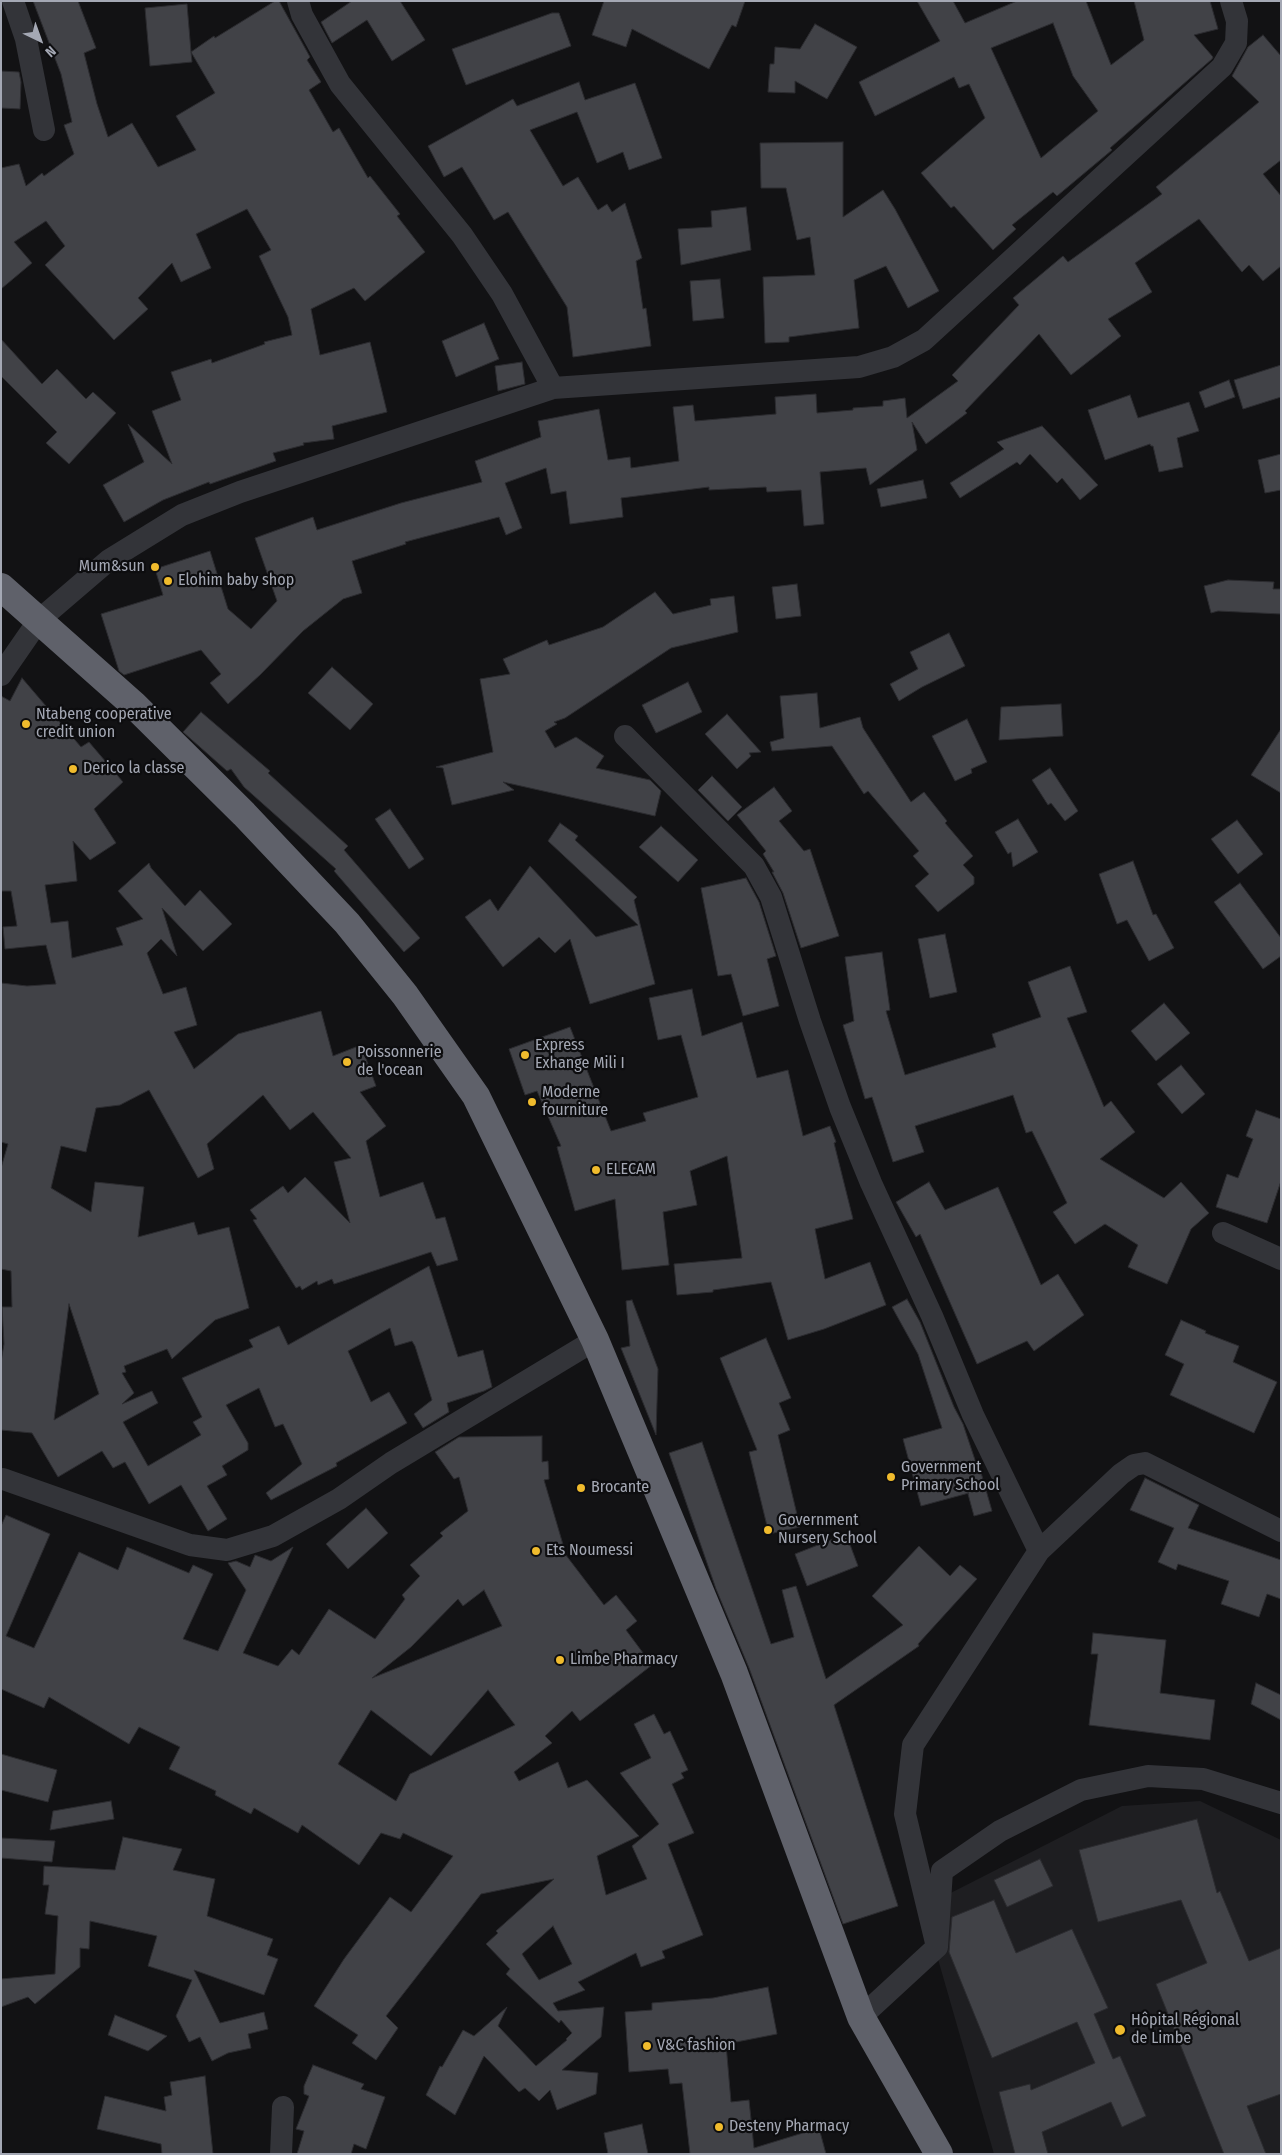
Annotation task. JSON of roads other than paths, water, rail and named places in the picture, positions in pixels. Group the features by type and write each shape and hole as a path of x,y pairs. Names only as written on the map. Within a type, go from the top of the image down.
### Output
{"highway":[{"path":"1,587 134,705 244,814 347,923 405,995 476,1096 595,1340 734,1673 861,2017 939,2154"}],"street":[{"path":"13,1 26,39 44,130"},
{"path":"298,1 302,15 340,84 462,235 502,294 553,388"},
{"path":"1,675 39,620 109,560 182,515 240,492 553,388 859,368 893,357 924,340 1222,68 1236,42 1237,20 1231,1"},
{"path":"625,736 754,866 772,897 810,1021 840,1107 871,1183 932,1316 973,1415 1039,1551"},
{"path":"1223,1233 1281,1259"},
{"path":"2,1479 190,1545 227,1550 273,1536 339,1499 391,1463 595,1340"},
{"path":"937,1947 906,1814 912,1745 1039,1551 1121,1474 1134,1465 1145,1463 1281,1531"},
{"path":"861,2017 937,1947 942,1871 1000,1831 1081,1790 1148,1776 1203,1779 1281,1803"},
{"path":"281,2154 282,2107"}],"place":[{"name":"Mum&sun","path":"155,567"},
{"name":"Elohim baby shop","path":"168,581"},
{"name":"Ntabeng cooperative credit union","path":"26,724"},
{"name":"Derico la classe","path":"73,769"},
{"name":"Express Exhange Mili I","path":"525,1055"},
{"name":"Poissonnerie de l'ocean","path":"347,1062"},
{"name":"Moderne fourniture","path":"532,1102"},
{"name":"ELECAM","path":"596,1170"},
{"name":"Government Primary School","path":"891,1477"},
{"name":"Brocante","path":"581,1488"},
{"name":"Government Nursery School","path":"768,1530"},
{"name":"Ets Noumessi","path":"536,1551"},
{"name":"Limbe Pharmacy","path":"560,1660"},
{"name":"Hôpital Régional de Limbe","path":"1120,2030"},
{"name":"V&C fashion","path":"647,2046"},
{"name":"Desteny Pharmacy","path":"719,2127"}]}
